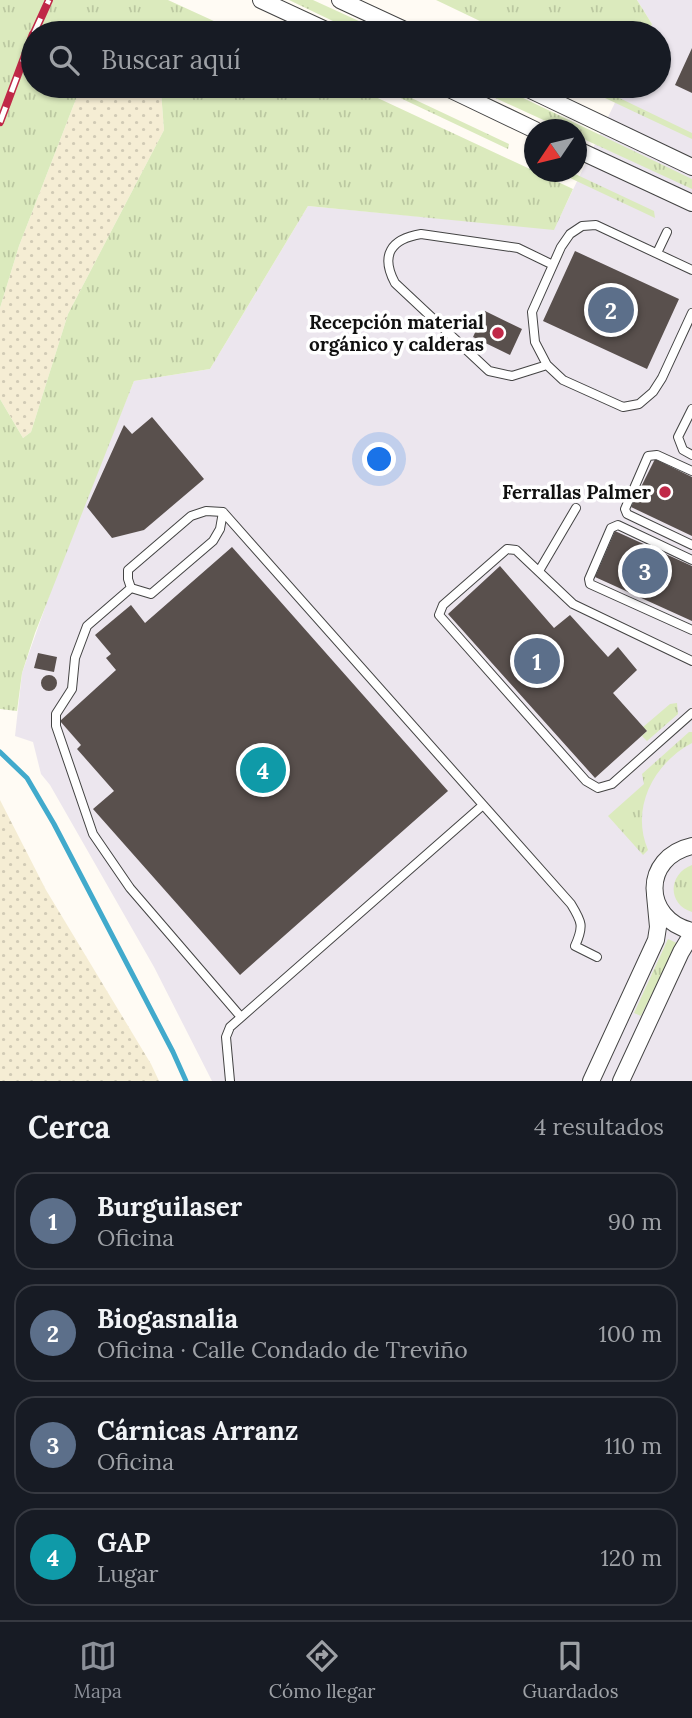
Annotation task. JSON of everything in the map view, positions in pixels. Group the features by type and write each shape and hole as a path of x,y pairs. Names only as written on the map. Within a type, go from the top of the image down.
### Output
{"street":[{"path":"261,0 306,21"},
{"path":"340,0 385,21"},
{"path":"468,98 524,125"},
{"path":"547,98 692,167"},
{"path":"587,154 692,203"},
{"path":"591,1081 656,940 659,927 655,895 656,876 671,854 689,845"},
{"path":"621,1081 692,933 668,920 659,908 655,895"}],"lane":[{"path":"692,270 596,225 582,226 570,234 532,312 535,342 547,365 563,380 623,407 639,404 653,392 692,313"},
{"path":"657,253 667,232"},
{"path":"547,365 512,376 489,371 395,283 387,269 388,255 395,244 407,236 421,234 518,248 553,265"},
{"path":"692,410 678,437 683,450 692,455"},
{"path":"692,471 657,455 648,456 625,509 627,514 692,545"},
{"path":"539,571 576,508"},
{"path":"131,588 128,570 191,516 206,511 223,512 576,912 581,920 581,933 575,946 597,957"},
{"path":"131,588 151,594 213,541 220,529 223,512"},
{"path":"692,560 618,525 611,528 589,579 590,584 692,630"},
{"path":"692,660 573,604 516,550 507,549 443,605 439,615 586,782 598,788 612,784 692,713"},
{"path":"131,588 87,626 75,658 72,690 56,714 56,726 93,834 130,888 241,1017"},
{"path":"230,1081 226,1037 230,1027 483,805"}],"shaded area":[{"path":"637,0 692,0 692,1081 212,1081 154,967 50,785 41,774 33,742 15,736 22,673 66,548 134,381 210,369 308,206 554,229 577,182 587,182 587,161 617,98 671,98 671,21 650,21"},
{"path":"76,98 161,98 164,130 68,314 31,432 23,438 0,399 0,308 19,246"},
{"path":"0,800 46,890 159,1081 0,1081"}],"green space":[{"path":"0,0 168,0 214,21 21,21 21,98 76,98 19,246 0,308"},
{"path":"289,0 313,0 359,21 333,21"},
{"path":"436,0 637,0 650,21 480,21"},
{"path":"161,98 378,98 524,166 524,182 558,182 573,189 554,230 308,206 210,369 134,381 35,633 22,673 17,711 0,709 0,399 23,438 31,432 68,314 164,130"},
{"path":"400,98 411,98 509,144 508,149"},
{"path":"495,98 523,98 567,119 541,119"},
{"path":"605,98 619,98 692,133 692,139"},
{"path":"587,129 692,179 692,189 587,141"},
{"path":"587,180 654,211 655,218 578,182 587,182"},
{"path":"677,703 678,714 647,741 642,736 647,731 643,727 670,704"},
{"path":"692,732 692,743 667,762 649,788 642,818 648,850 643,855 608,816 644,784 642,774"},
{"path":"692,865 692,912 678,903 674,889 678,875"},
{"path":"668,939 677,943 641,1016 634,1013"}],"building":[{"path":"692,48 692,93 675,85"},
{"path":"575,251 679,299 647,369 543,321"},
{"name":"Recepción material orgánico y calderas","path":"485,311 522,329 510,355 473,337"},
{"path":"152,417 204,479 144,530 112,538 87,507 124,425 132,434"},
{"name":"Ferrallas Palmer","path":"655,459 692,477 692,536 631,507"},
{"path":"615,531 692,566 692,621 595,577"},
{"path":"232,547 448,791 240,975 93,809 114,791 77,749 81,745 60,721 116,670 106,658 111,654 95,635 131,605 145,623"},
{"path":"500,566 554,628 570,615 608,657 618,647 637,670 613,693 647,731 595,778 448,614"},
{"path":"38,653 57,657 54,672 34,668"},
{"path":"49,675 55,677 55,689 49,691 43,689 41,683 43,677"}],"waterway":[{"path":"0,752 27,778 54,824 186,1081"}],"railway":[{"path":"39,21 49,0"},
{"path":"0,122 21,66"}],"place":[{"name":"Biogasnalia","path":"611,310"},
{"name":"Recepción material orgánico y calderas","path":"498,333"},
{"name":"Ferrallas Palmer","path":"665,492"},
{"name":"Cárnicas Arranz","path":"645,571"},
{"name":"Burguilaser","path":"537,661"},
{"name":"GAP","path":"263,770"}]}
